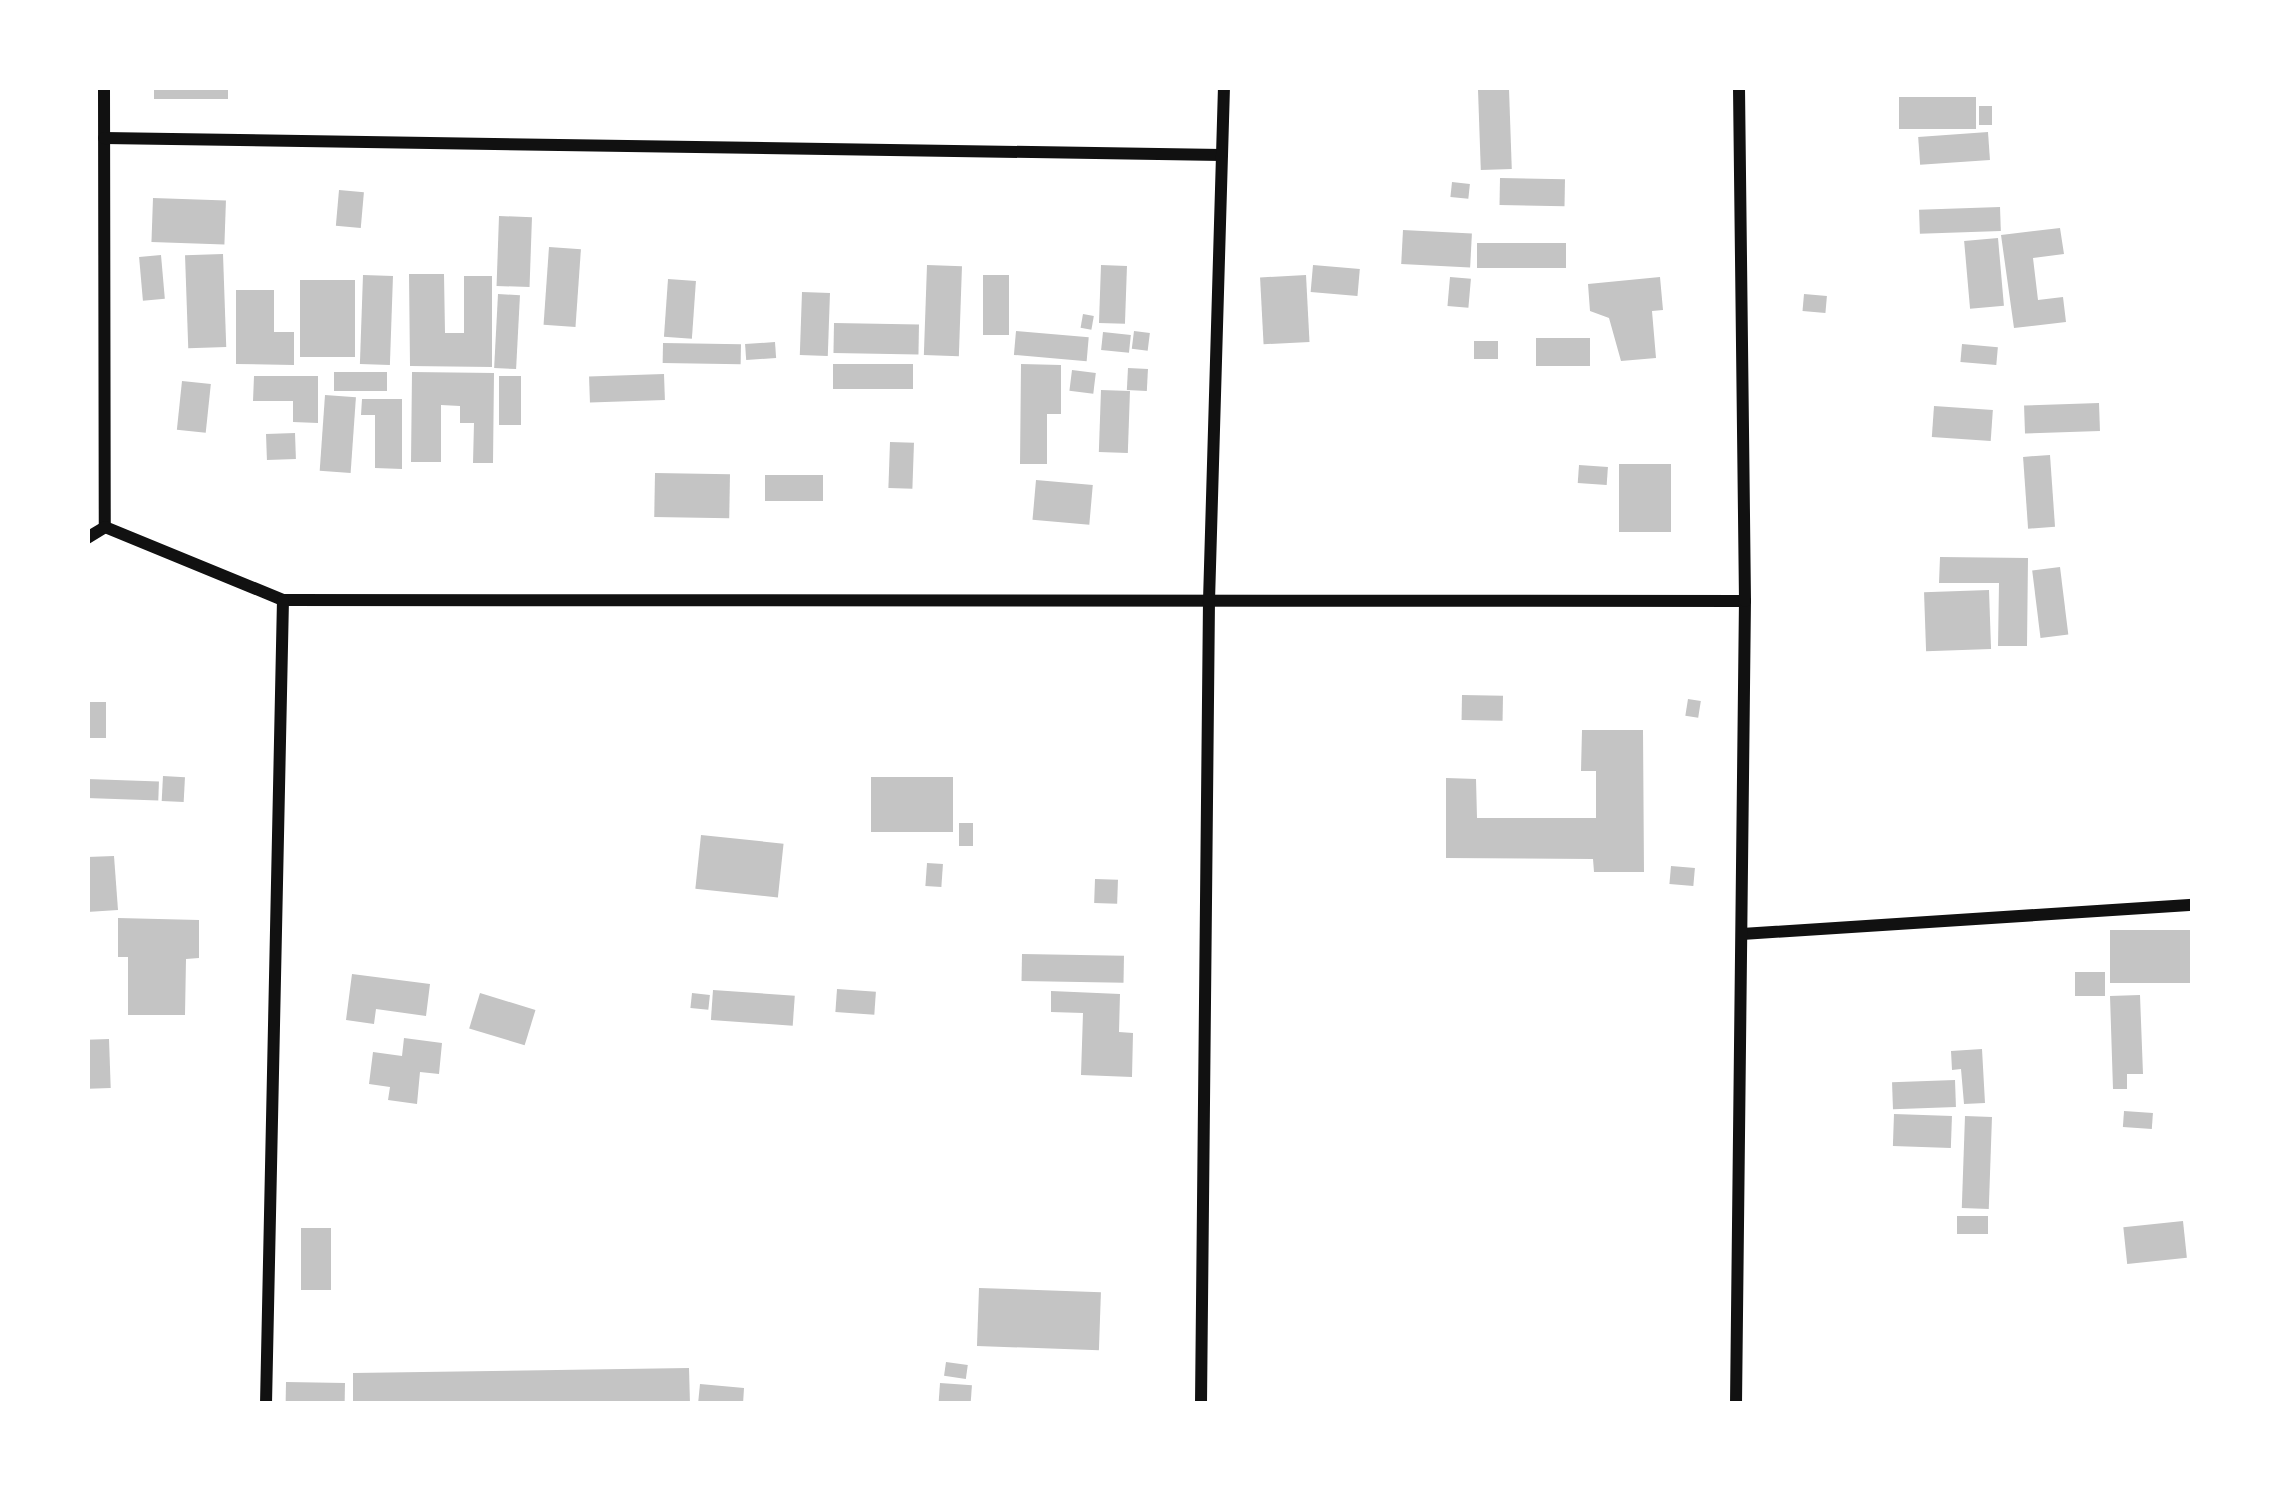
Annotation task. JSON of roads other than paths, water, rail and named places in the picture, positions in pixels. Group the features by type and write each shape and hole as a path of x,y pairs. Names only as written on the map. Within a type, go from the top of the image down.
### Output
{"street":[{"path":"104,87 105,527"},
{"path":"1201,1404 1209,601 1224,87"},
{"path":"1736,1404 1745,601 1739,87"},
{"path":"104,138 1222,154"},
{"path":"87,538 105,527"},
{"path":"105,527 283,600 1745,601"},
{"path":"266,1404 283,600"},
{"path":"1742,934 2193,905"}]}
